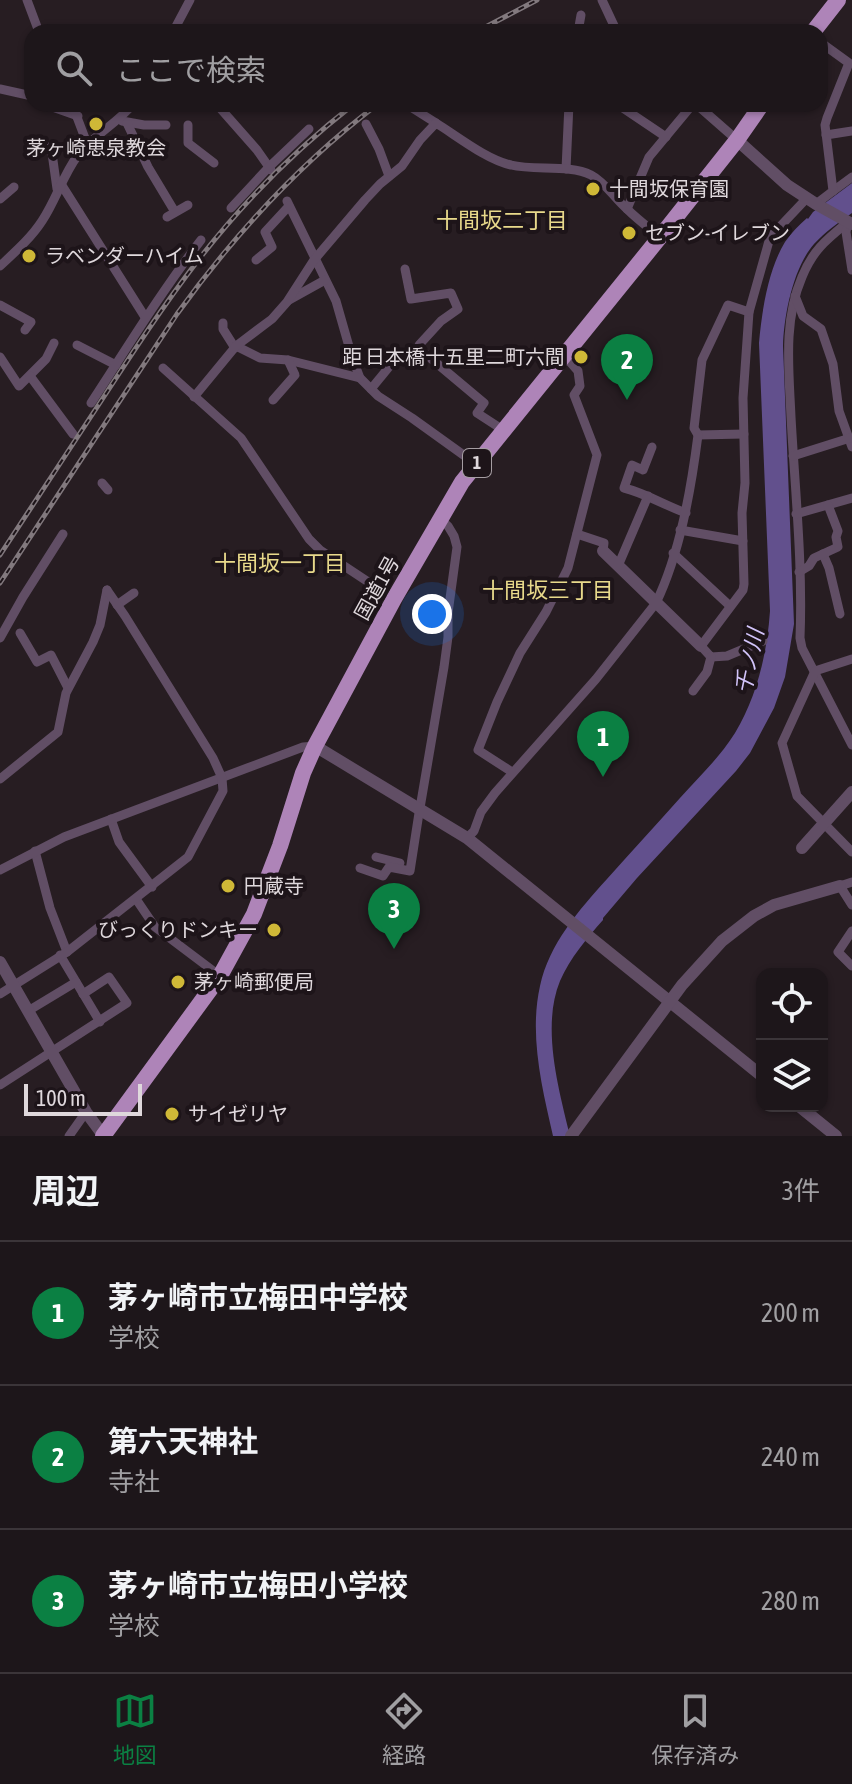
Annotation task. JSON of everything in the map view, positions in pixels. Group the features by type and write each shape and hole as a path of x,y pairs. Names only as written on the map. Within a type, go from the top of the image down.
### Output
{"highway":[{"path":"819,24 835,1"},
{"name":"国道1号","path":"103,1136 220,976 254,914 315,746 439,518 476,464 660,237 756,112"}],"street":[{"path":"27,0 36,24"},
{"path":"177,24 190,0"},
{"path":"602,0 613,24"},
{"path":"579,24 581,15"},
{"path":"828,47 851,61 827,118 833,191"},
{"path":"0,89 24,94"},
{"path":"67,112 78,116"},
{"path":"76,112 88,146"},
{"path":"0,266 44,218 79,153 123,121 128,112"},
{"path":"224,112 270,168"},
{"path":"419,112 504,163 566,169 594,177 660,237"},
{"path":"566,169 569,112"},
{"path":"629,112 666,137"},
{"path":"627,209 649,157 687,112"},
{"path":"704,112 787,185 850,223"},
{"path":"123,121 166,125"},
{"path":"123,121 171,214 188,205"},
{"path":"194,397 236,347 272,319 314,260 365,200 402,166 436,123"},
{"path":"366,124 389,176"},
{"path":"188,125 188,143 211,157"},
{"path":"231,208 309,129"},
{"path":"826,135 852,131"},
{"path":"51,146 59,188 145,317"},
{"path":"701,646 743,590 743,398 749,312 769,241 811,201 833,191 852,177"},
{"path":"0,199 14,187"},
{"path":"256,260 272,247 265,232 288,204 336,301 360,378 378,396 476,464"},
{"path":"850,223 846,232 852,270"},
{"path":"850,223 824,241 810,259 795,296 788,351 800,638 802,648 852,745"},
{"path":"91,403 145,317 201,240"},
{"path":"405,269 411,299 451,293 458,309 441,321 419,345 422,351 484,403 477,413 502,432"},
{"path":"287,302 325,280"},
{"path":"793,456 851,443 839,411 833,364 821,329 803,316 795,296"},
{"path":"0,305 31,322"},
{"path":"467,838 474,831 481,812 512,772 596,679 656,603 686,513 698,435 694,428 702,360 728,305 749,312"},
{"path":"223,323 223,329 236,347 260,358 288,360 360,378"},
{"path":"0,357 19,386 46,359 54,343"},
{"path":"77,345 116,365"},
{"path":"512,772 478,750 520,653 546,612 568,568 597,455 574,395 580,386 578,371 564,355"},
{"path":"371,389 398,356"},
{"path":"273,400 295,375 288,360"},
{"path":"163,368 241,438 309,539 320,550 394,599"},
{"path":"30,376 73,434"},
{"path":"698,435 744,434"},
{"path":"652,447 643,470 632,465 624,488 686,513"},
{"path":"618,566 648,496"},
{"path":"796,514 852,498"},
{"path":"799,572 809,566 814,558 838,547 838,531 828,505"},
{"path":"360,868 383,876 389,867 410,871 444,667 457,547 448,526 439,518"},
{"path":"680,530 743,541"},
{"path":"0,638 63,534"},
{"path":"577,534 604,543 603,551 711,657"},
{"path":"673,553 730,606"},
{"path":"823,554 840,614"},
{"path":"0,779 58,732 68,688 100,625 107,590 213,758 222,778 223,791 192,852 152,887 63,954 0,994"},
{"path":"117,605 134,593"},
{"path":"20,633 37,662 51,655 68,688"},
{"path":"711,657 727,656 763,641"},
{"path":"693,691 707,672 711,657"},
{"path":"852,659 815,671 782,743 797,796 852,852"},
{"path":"0,870 64,837 303,747 315,746 467,838 756,1071"},
{"path":"802,848 852,792"},
{"path":"111,819 119,842 152,887"},
{"path":"35,851 63,954 100,1022"},
{"path":"376,857 411,865"},
{"path":"574,1132 669,1001 722,941 774,905 846,884 852,905"},
{"path":"136,899 155,927 220,976"},
{"path":"852,931 838,952 852,966"},
{"path":"0,962 86,1112 103,1136"},
{"path":"0,1085 127,1003 109,977 83,994"},
{"path":"28,1011 76,982"},
{"path":"69,1136 86,1112"},
{"path":"806,1112 836,1136"}],"shaded area":[{"path":"852,183 852,213 814,244 807,254 795,279 785,320 783,346 794,624 785,677 774,708 750,753 603,918 564,973 555,999 552,1038 557,1079 570,1136 553,1136 536,1042 540,986 550,956 566,928 586,903 723,750 743,719 755,689 770,611 759,343 764,304 774,265 787,239 813,212"}],"railway":[{"path":"491,24 537,0"},
{"path":"0,555 137,346 196,263 270,178 344,112"},
{"path":"0,583 177,314 221,256 295,176 368,112"}],"place":[{"name":"茅ヶ崎恵泉教会","path":"96,124"},
{"name":"十間坂保育園","path":"593,189"},
{"name":"セブン-イレブン","path":"629,233"},
{"name":"ラベンダーハイム","path":"29,256"},
{"name":"距 日本橋十五里二町六間","path":"581,357"},
{"name":"第六天神社","path":"627,400"},
{"name":"茅ヶ崎市立梅田中学校","path":"603,777"},
{"name":"円蔵寺","path":"228,886"},
{"name":"びっくりドンキー","path":"274,930"},
{"name":"茅ヶ崎市立梅田小学校","path":"394,949"},
{"name":"茅ヶ崎郵便局","path":"178,982"},
{"name":"サイゼリヤ","path":"172,1114"}],"district":[{"name":"十間坂二丁目","path":"502,220"},
{"name":"十間坂一丁目","path":"280,563"},
{"name":"十間坂三丁目","path":"548,590"}],"water label":[{"name":"千ノ川","path":"749,661"}]}
